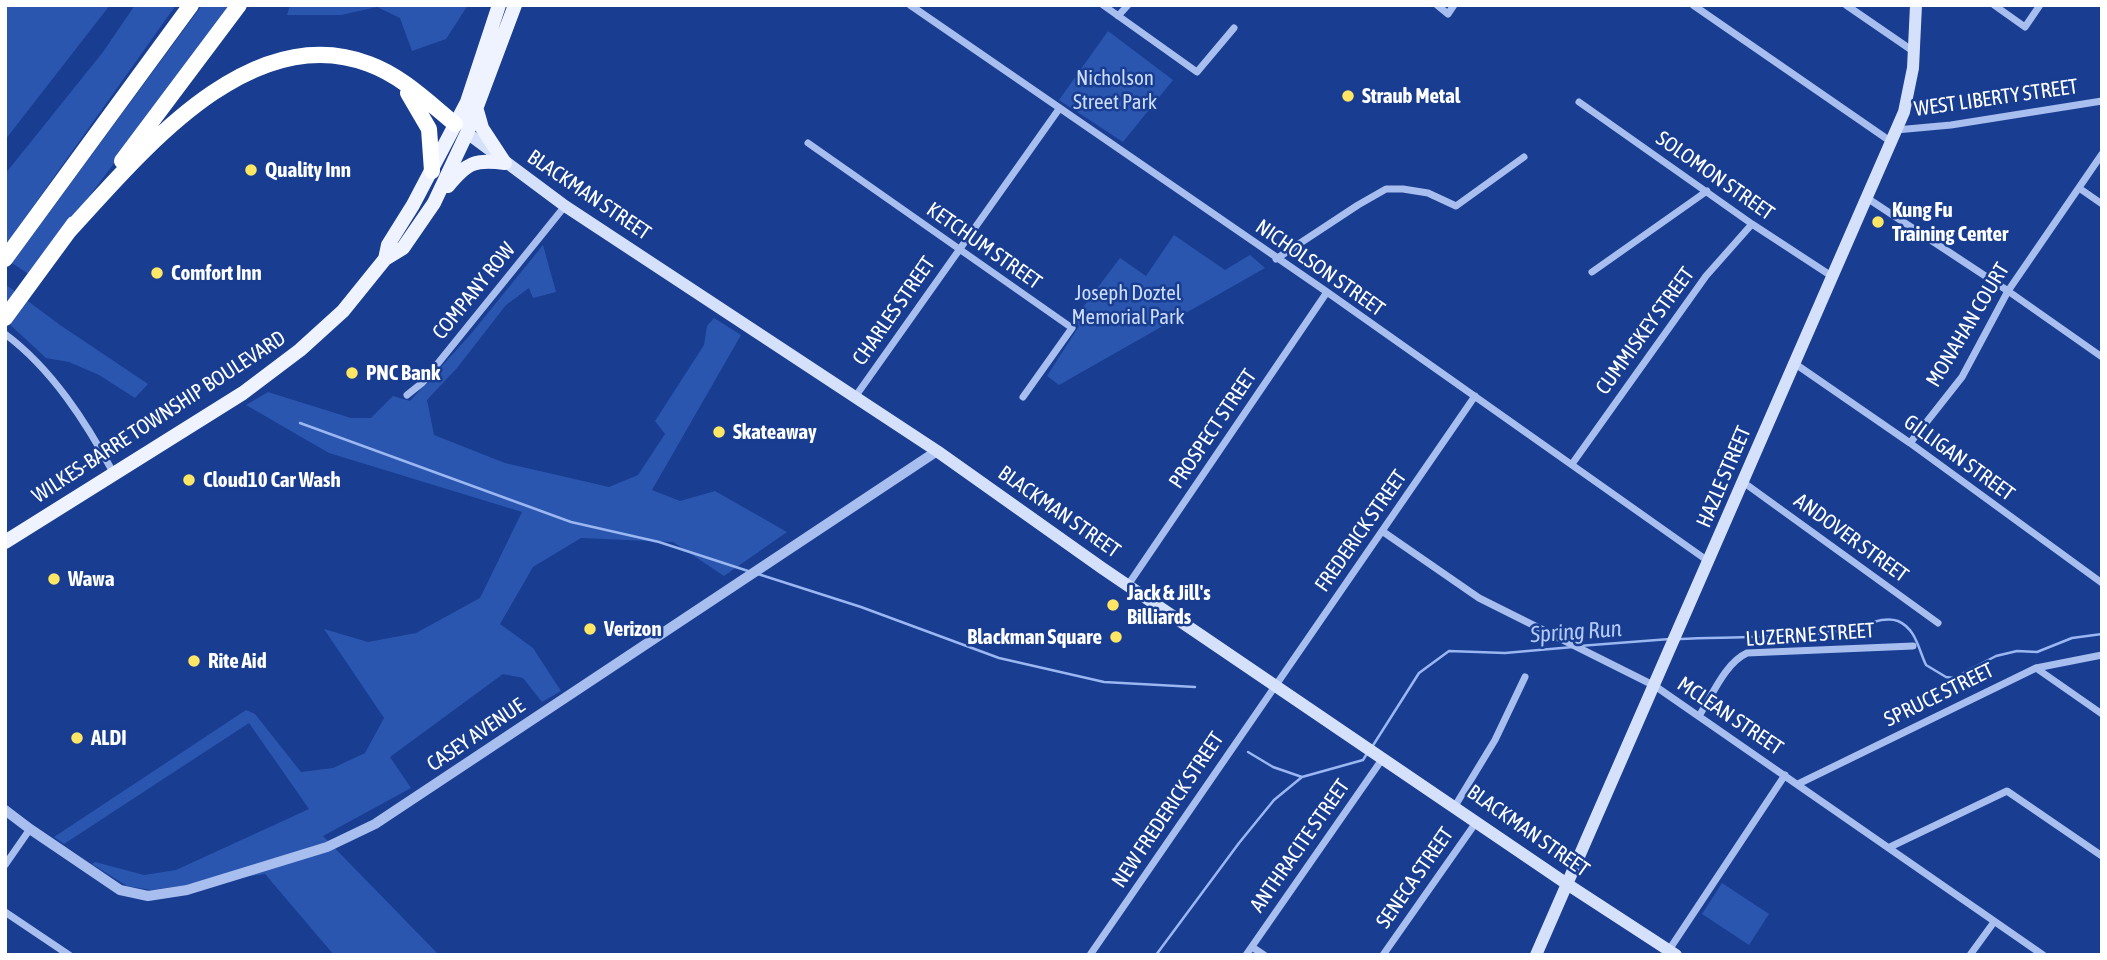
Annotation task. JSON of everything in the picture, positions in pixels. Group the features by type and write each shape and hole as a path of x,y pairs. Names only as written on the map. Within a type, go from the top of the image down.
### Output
{"highway":[{"path":"8,256 191,5"},
{"path":"5,318 239,5"},
{"path":"68,232 151,142 210,96 254,70 285,58 325,53 342,55 369,64 399,79 461,129"},
{"path":"399,79 424,116 429,129 432,171"}],"main road":[{"name":"WILKES-BARRE TOWNSHIP BOULEVARD","path":"5,542 226,404 300,351 343,311 386,259 402,248 434,203 461,129 467,102 499,5"},
{"name":"WILKES-BARRE TOWNSHIP BOULEVARD","path":"386,259 388,245 432,171 476,107 515,5"},
{"name":"HAZLE STREET","path":"1536,955 1904,111 1911,86 1916,5"},
{"path":"476,107 482,128 505,163"},
{"name":"BLACKMAN STREET","path":"461,129 565,206 937,451 1128,585 1567,884 1672,952"},
{"path":"434,203 463,167 482,161 505,163"}],"street":[{"name":"NICHOLSON STREET","path":"910,5 1709,561"},
{"path":"1103,5 1197,72 1234,28"},
{"path":"1118,16 1128,5"},
{"path":"1437,5 1448,13 1454,5"},
{"path":"1693,5 1893,135"},
{"path":"1846,5 1914,52"},
{"path":"1994,5 2025,27 2040,5"},
{"name":"WEST LIBERTY STREET","path":"1893,135 2102,101"},
{"name":"SOLOMON STREET","path":"1579,102 1752,224 1833,276"},
{"name":"CHARLES STREET","path":"855,397 1059,109"},
{"name":"KETCHUM STREET","path":"808,143 1072,328 1023,397"},
{"name":"MONAHAN COURT","path":"1910,443 1962,377 2008,290 2102,154"},
{"path":"1276,258 1386,189 1428,193 1456,206 1524,157"},
{"path":"2079,188 2102,204"},
{"path":"1592,272 1707,191"},
{"path":"1867,198 2008,290 2102,356"},
{"name":"COMPANY ROW","path":"407,395 422,383 565,206"},
{"name":"CUMMISKEY STREET","path":"1572,464 1706,276 1752,224"},
{"name":"PROSPECT STREET","path":"1128,585 1326,292"},
{"path":"5,334 44,370 93,436 114,474"},
{"name":"GILLIGAN STREET","path":"1794,363 1910,443 2102,583"},
{"name":"FREDERICK STREET","path":"1276,685 1475,396"},
{"name":"CASEY AVENUE","path":"5,810 120,890 134,895 163,895 211,883 349,839 937,451"},
{"name":"ANDOVER STREET","path":"1743,482 1938,623"},
{"name":"MCLEAN STREET","path":"1382,531 1479,598 1655,686 2043,955"},
{"name":"LUZERNE STREET","path":"1699,716 1738,657 1747,653 1913,646"},
{"name":"SPRUCE STREET","path":"1798,783 2036,668 2102,655"},
{"path":"2036,668 2102,714"},
{"path":"1455,806 1495,740 1525,677"},
{"name":"NEW FREDERICK STREET","path":"1090,955 1276,685"},
{"name":"ANTHRACITE STREET","path":"1246,955 1374,752"},
{"path":"1672,952 1785,775"},
{"path":"1890,847 2007,791 2102,856"},
{"name":"SENECA STREET","path":"1382,955 1477,821"},
{"path":"5,865 30,829"},
{"path":"5,912 69,955"},
{"path":"1970,955 1994,922"},
{"path":"1252,947 1264,955"}],"green space":[{"path":"5,5 110,5 5,140"},
{"path":"135,5 176,5 5,246 5,174 103,52"},
{"path":"202,5 233,5 30,275 12,263"},
{"path":"290,5 468,5 446,39 412,51 400,18 377,7 341,15 287,15"},
{"name":"Nicholson Street Park","path":"1108,31 1173,80 1123,142 1059,100"},
{"name":"Joseph Doztel Memorial Park","path":"1174,235 1225,270 1250,255 1265,268 1059,385 1047,376 1079,326 1074,319 1120,258 1146,276"},
{"path":"543,245 556,292 533,298 529,288 506,305 457,368 427,400 434,435 505,463 609,487 638,475 665,434 655,421 704,345 707,326 714,318 741,335 652,490 680,501 715,491 787,532 724,576 673,542 581,538 533,567 500,624 533,648 561,691 542,702 523,678 503,674 390,757 411,788 323,836 439,955 334,955 265,874 151,890 127,886 92,864 95,862 144,875 176,870 309,809 249,723 64,844 54,837 246,710 255,714 301,772 333,768 365,753 384,718 324,629 368,642 416,633 480,598 522,512 329,453 246,405 268,392 351,418 371,418 393,396 410,401 470,335"},
{"path":"5,284 148,384 135,398 99,375 69,362 46,358 5,320"},
{"path":"1722,883 1769,914 1749,945 1702,914"}],"waterway":[{"path":"300,423 571,522 659,542 748,571"},
{"path":"758,574 861,607 999,658 1104,682 1195,687"},
{"name":"Spring Run","path":"1680,639 1806,634 1846,630 1892,620 1909,629 1926,665 1946,677 1954,678 1996,656 2017,651 2037,652 2072,638 2102,634"},
{"name":"Spring Run","path":"1579,646 1670,639"},
{"name":"Spring Run","path":"1372,747 1419,673 1449,651 1505,653 1573,647"},
{"path":"1248,752 1273,767 1302,777"},
{"name":"Spring Run","path":"1156,955 1274,800 1302,777 1363,760 1368,752"}],"place":[{"name":"Straub Metal","path":"1348,96"},
{"name":"Quality Inn","path":"251,170"},
{"name":"Kung Fu Training Center","path":"1878,222"},
{"name":"Comfort Inn","path":"157,273"},
{"name":"PNC Bank","path":"352,373"},
{"name":"Skateaway","path":"719,432"},
{"name":"Cloud10 Car Wash","path":"189,480"},
{"name":"Wawa","path":"54,579"},
{"name":"Jack & Jill's Billiards","path":"1113,605"},
{"name":"Verizon","path":"590,629"},
{"name":"Blackman Square","path":"1116,637"},
{"name":"Rite Aid","path":"194,661"},
{"name":"ALDI","path":"77,738"}]}
